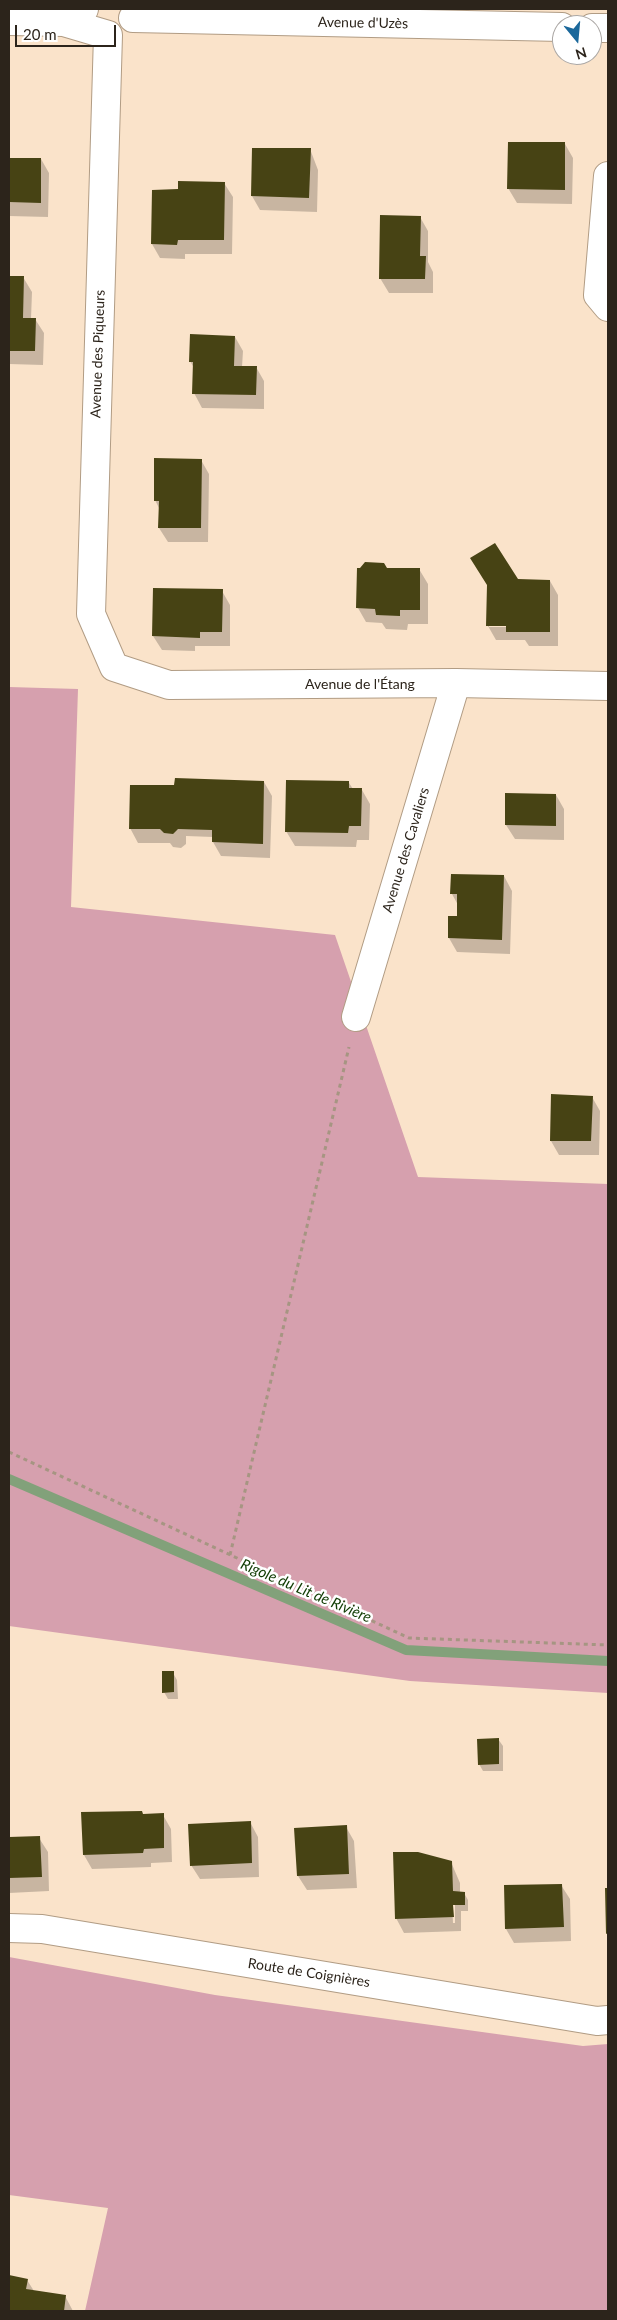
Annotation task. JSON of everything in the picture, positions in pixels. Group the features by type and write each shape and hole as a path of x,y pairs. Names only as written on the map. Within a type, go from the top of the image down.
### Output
{"street":[{"name":"Avenue d'Uzès","path":"131,13 552,27"},
{"path":"9,21 74,15 108,35 131,13"},
{"name":"Avenue des Piqueurs","path":"108,35 91,614 114,667"},
{"path":"608,176 598,294 608,307"},
{"name":"Avenue de l'Étang","path":"114,667 169,684 456,683 608,686"},
{"name":"Avenue des Cavaliers","path":"356,1018 456,683"},
{"name":"Route de Coignières","path":"9,1928 42,1929 597,2021 608,2020"}],"path":[{"path":"230,1555 356,1018"},
{"path":"9,1452 409,1638 608,1645"}],"shaded area":[{"path":"9,687 78,689 71,907 335,935 418,1177 608,1184 608,1693 410,1681 9,1626"},
{"path":"9,1957 215,1995 583,2046 608,2044 608,2311 85,2311 108,2208 9,2195"}],"building":[{"path":"508,142 565,142 565,190 507,189"},
{"path":"252,148 311,148 309,198 251,196"},
{"path":"9,158 41,158 41,203 9,202"},
{"path":"178,181 225,182 224,240 178,240 177,245 151,244 152,190 178,189"},
{"path":"380,215 421,216 420,256 426,256 425,279 379,279"},
{"path":"9,276 24,276 23,318 36,318 35,351 9,351"},
{"path":"190,334 235,336 234,366 257,366 256,395 192,394 193,362 189,362"},
{"path":"154,458 202,459 201,528 158,528 159,501 154,501"},
{"path":"495,543 518,579 550,580 550,632 506,632 506,626 486,626 487,585 470,558"},
{"path":"365,562 384,563 387,568 420,568 420,610 400,610 400,616 376,615 375,609 356,608 357,568 360,568"},
{"path":"153,588 223,589 222,632 200,632 200,638 152,636"},
{"path":"175,778 264,781 263,844 212,842 212,830 178,829 173,834 164,833 160,829 129,829 130,785 174,785"},
{"path":"286,780 349,781 349,788 362,788 361,826 349,826 348,833 285,832"},
{"path":"505,793 556,794 556,826 505,825"},
{"path":"451,874 504,875 502,940 448,938 448,916 457,916 457,894 450,894"},
{"path":"551,1094 593,1096 591,1141 550,1141"},
{"path":"162,1671 174,1671 174,1692 162,1693"},
{"path":"499,1738 499,1764 478,1765 477,1739"},
{"path":"142,1811 143,1814 164,1813 164,1848 144,1849 143,1853 83,1855 81,1812"},
{"path":"251,1821 252,1863 190,1866 188,1824"},
{"path":"347,1825 349,1874 297,1876 294,1828"},
{"path":"40,1836 42,1877 9,1878 9,1837"},
{"path":"393,1852 418,1852 452,1861 453,1891 465,1892 465,1905 453,1905 454,1917 395,1919"},
{"path":"562,1884 564,1927 505,1929 504,1885"},
{"path":"605,1888 608,1888 608,1933 606,1934"},
{"path":"9,2275 28,2279 26,2289 66,2295 64,2311 9,2311"}],"waterway":[{"name":"Rigole du Lit de Rivière","path":"9,1479 406,1650 608,1661"}]}
